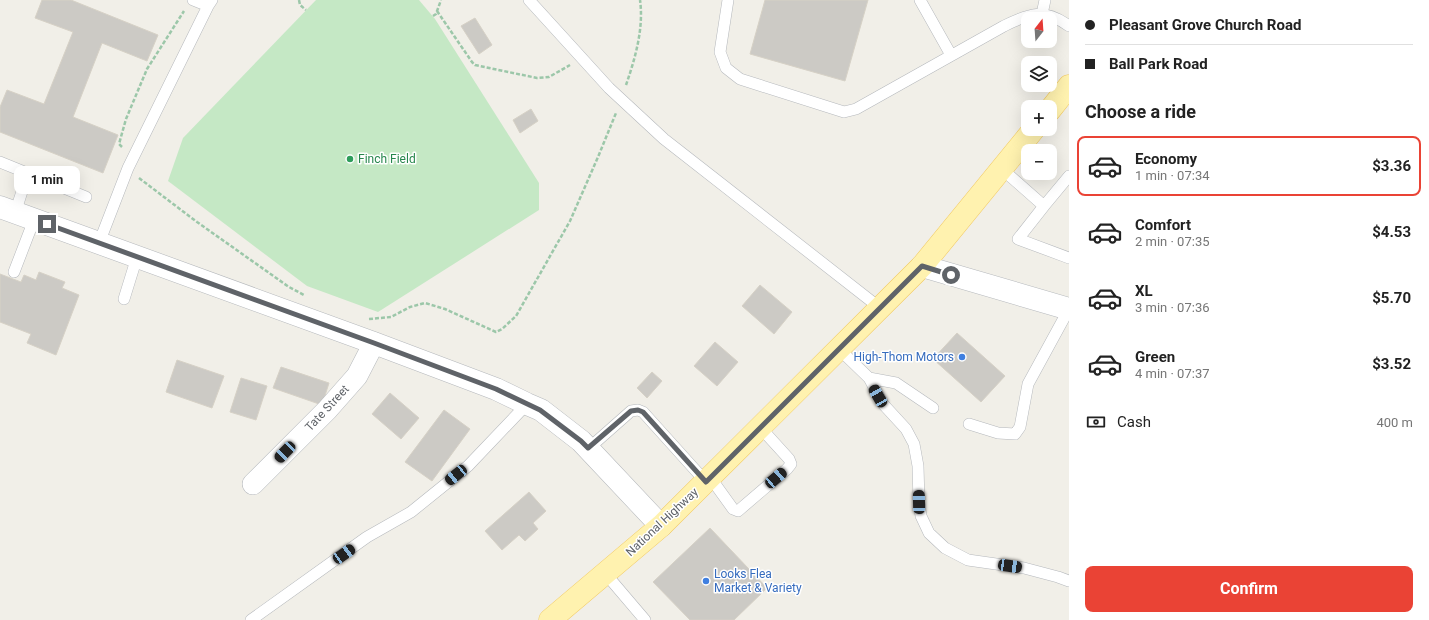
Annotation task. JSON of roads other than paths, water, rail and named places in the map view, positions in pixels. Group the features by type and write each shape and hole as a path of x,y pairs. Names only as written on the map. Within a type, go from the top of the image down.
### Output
{"main road":[{"name":"National Highway","path":"550,620 661,526 922,266 1028,136"}],"street":[{"path":"16,213 374,343 496,389 540,410 581,441 661,526"},
{"path":"922,266 1069,309"},
{"name":"Tate Street","path":"254,484 326,410 356,376 374,343"}],"lane":[{"path":"529,0 609,88 664,139 880,308"},
{"path":"728,0 720,52 726,68 740,79 844,112 856,109 1021,18"},
{"path":"920,0 951,56"},
{"path":"1042,12 1045,0"},
{"path":"99,244 131,163 210,3 190,3"},
{"path":"1057,18 1069,26"},
{"path":"0,162 86,197"},
{"path":"1002,169 1044,206"},
{"path":"14,272 16,213 28,173"},
{"path":"1069,176 1018,239 1069,258"},
{"path":"124,299 137,257"},
{"path":"969,424 998,433 1015,434 1020,427 1028,384 1069,309"},
{"path":"838,349 868,378 883,404 906,429 914,444 918,466 921,516 929,533 945,548 968,560 1024,568 1069,581"},
{"path":"868,378 896,383 933,408"},
{"path":"251,620 367,537 411,512 468,466 527,404"},
{"path":"588,448 631,411 638,410 643,412 708,479 732,509 738,511 791,464 789,459 760,428"},
{"path":"605,574 645,620"}],"place":[{"name":"Finch Field","path":"350,159"},
{"name":"High-Thom Motors","path":"962,357"},
{"name":"Looks Flea Market & Variety","path":"706,581"}]}
